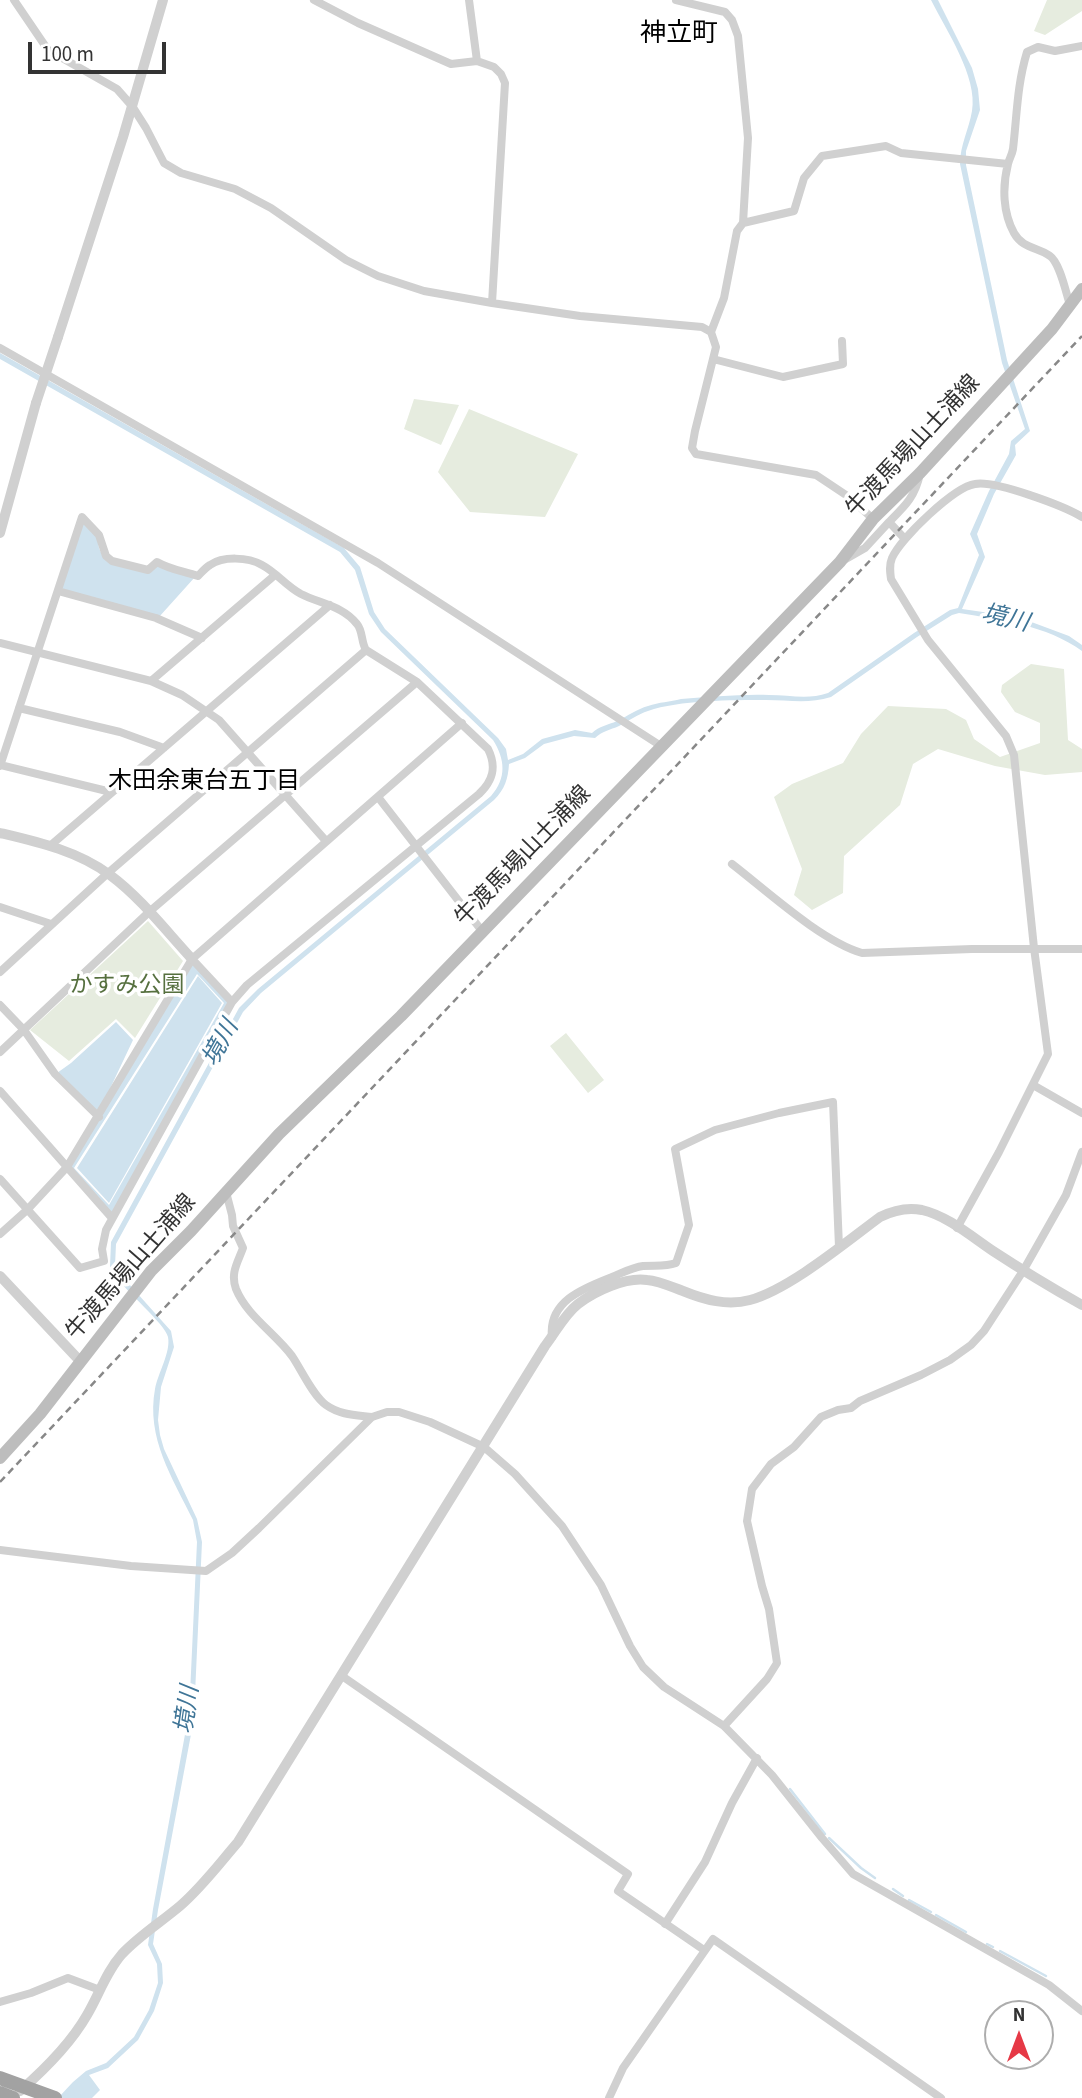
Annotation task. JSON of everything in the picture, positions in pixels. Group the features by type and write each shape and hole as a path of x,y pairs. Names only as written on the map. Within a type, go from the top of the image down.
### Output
{"highway":[{"path":"0,2078 49,2096"},
{"path":"0,2093 12,2098"}],"main road":[{"name":"牛渡馬場山土浦線","path":"0,1458 40,1414 151,1272 279,1134 401,1016 840,562 873,519 920,473 1052,329 1082,289"}],"street":[{"path":"14,0 48,50 117,89 146,128 164,163 181,173 235,189 259,201 346,260 377,276 424,291 492,303 580,316 702,327 711,332"},
{"path":"0,533 36,403 132,106 163,0"},
{"path":"314,0 358,23 451,64 477,61 494,67 501,74 505,83 492,303"},
{"path":"469,0 477,61"},
{"path":"676,0 725,12 732,20 738,36 748,138 743,223 737,231 724,298 711,332 716,347 692,448 696,454 816,475 849,497 873,519"},
{"path":"1070,305 1056,262 1049,255 1031,249 1015,236 1005,212 1017,89 1027,52 1038,47 1055,51 1082,46"},
{"path":"743,223 794,211 804,178 822,156 886,146 901,153 1008,164"},
{"path":"713,359 783,377 843,364 842,341"},
{"path":"0,348 378,563 661,746"},
{"path":"840,562 865,548 911,500 917,489 920,473"},
{"path":"957,1228 978,1194 1048,1054 1014,755 1006,736 928,640 891,579 890,568 892,559 905,539 946,500 974,484 991,484 1068,509 1082,517"},
{"path":"0,1179 80,1268 104,1261 106,1230 232,1002 247,985 479,794 491,780 493,764 488,749 417,681 366,650 357,624 348,614 289,587 261,564 240,558 210,564 198,576 172,570 157,562 148,570 112,562 106,556 99,535 82,517 0,766 111,792"},
{"path":"889,522 905,539"},
{"path":"151,681 275,575"},
{"path":"58,591 156,618 202,638"},
{"path":"51,845 330,605"},
{"path":"0,643 151,681 207,710 248,751 326,841"},
{"path":"0,972 108,873 366,650"},
{"path":"0,1052 149,912 417,681"},
{"path":"19,708 120,732 164,748"},
{"path":"0,1234 27,1210 66,1167 99,1117 192,959 462,723"},
{"path":"378,797 482,931"},
{"path":"0,833 51,845 108,873 149,912 232,1002"},
{"path":"732,864 845,948 862,953 1082,949"},
{"path":"0,907 51,925"},
{"path":"0,1005 24,1030 55,1074 99,1117"},
{"path":"1033,1085 1082,1113"},
{"path":"0,1091 112,1218"},
{"path":"552,1337 551,1325 558,1309 572,1296 593,1284 641,1266 669,1266 676,1263 689,1225 675,1149 715,1129 833,1102 839,1247"},
{"path":"724,1726 768,1679 777,1663 769,1609 747,1521 752,1489 771,1464 794,1447 821,1417 851,1408 860,1401 921,1375 971,1345 984,1331 1023,1270 1066,1195 1082,1153"},
{"path":"226,1192 233,1226 243,1248 233,1274 236,1288 244,1303 290,1353 323,1403 352,1416 372,1417 387,1412 399,1412 430,1422 484,1447 515,1474 569,1536 601,1585 643,1667 664,1687 724,1726 757,1758 853,1874 1049,1984 1082,2011"},
{"path":"12,2098 78,2029 115,1963 210,1877 237,1842 552,1337 577,1305 595,1294 634,1280 648,1280 722,1303 750,1300 780,1287 880,1217 898,1210 914,1209 932,1213 1082,1305"},
{"path":"0,1276 80,1361"},
{"path":"0,1550 131,1566 206,1571 232,1553 259,1528 372,1417"},
{"path":"342,1676 628,1874 618,1891 704,1951"},
{"path":"665,1924 705,1862 732,1803 757,1758"},
{"path":"609,2098 623,2068 713,1939 941,2098"},
{"path":"0,2002 68,1978 100,1990"}],"green space":[{"path":"1047,0 1082,0 1082,11 1045,35 1034,31"},
{"path":"414,399 459,405 441,445 404,429"},
{"path":"469,409 578,454 545,517 470,512 438,472"},
{"path":"1031,664 1064,669 1068,740 1082,749 1082,772 1045,775 995,766 938,749 913,764 900,805 844,856 843,893 812,910 794,895 802,869 774,797 792,784 843,763 861,734 888,706 946,709 966,720 974,739 1000,757 1040,743 1040,723 1015,712 1001,692 1002,685"},
{"name":"かすみ公園","path":"148,921 183,961 135,1038 116,1019 69,1061 30,1030"},
{"path":"566,1033 604,1080 588,1093 550,1046"}],"water":[{"name":"境川","path":"931,0 938,0 972,68 978,89 980,110 966,151 966,165 1007,360 1030,431 1015,445 1016,455 994,494 977,534 985,557 962,609 1018,617 1069,636 1082,645 1082,651 1038,629 959,613 917,637 831,697 807,701 722,701 661,707 644,712 595,738 574,736 544,744 525,758 509,764 505,784 494,800 261,993 243,1012 116,1244 115,1266 171,1331 174,1347 161,1387 158,1420 164,1449 197,1519 202,1542 195,1694 192,1729 153,1944 162,1964 163,1983 154,2011 138,2040 108,2068 89,2075 100,2090 92,2098 58,2098 86,2071 106,2063 134,2037 149,2010 158,1983 157,1964 148,1945 190,1694 197,1542 193,1520 169,1473 154,1424 155,1389 168,1349 168,1337 160,1324 121,1283 110,1267 111,1242 239,1008 258,989 491,796 500,782 503,768 493,740 381,632 369,614 355,570 340,552 0,359 0,353 344,548 360,567 374,612 385,629 498,738 506,749 508,760 523,754 542,739 575,730 592,733 656,704 725,696 806,697 828,693 914,633 950,610 958,608 979,555 970,534 1009,454 1011,441 1025,429 1002,363 960,164 961,150 972,111 970,84 966,69"},
{"path":"83,520 97,536 103,557 148,572 157,565 195,577 159,617 60,589"},
{"path":"192,962 229,1002 112,1215 70,1167","holes":["197,974 224,1003 109,1205 74,1168"]},
{"path":"198,976 222,1003 109,1203 77,1168"},
{"path":"116,1022 133,1040 98,1114 57,1073"}],"waterway":[{"path":"790,1789 825,1834"},
{"path":"829,1838 875,1878"},
{"path":"893,1889 903,1896"},
{"path":"909,1900 931,1912"},
{"path":"936,1915 966,1932"},
{"path":"987,1944 993,1947"},
{"path":"1000,1951 1046,1976"}],"railway":[{"path":"0,1482 1082,336"}],"district":[{"name":"神立町","path":"679,35"},
{"name":"木田余東台五丁目","path":"204,783"}]}
